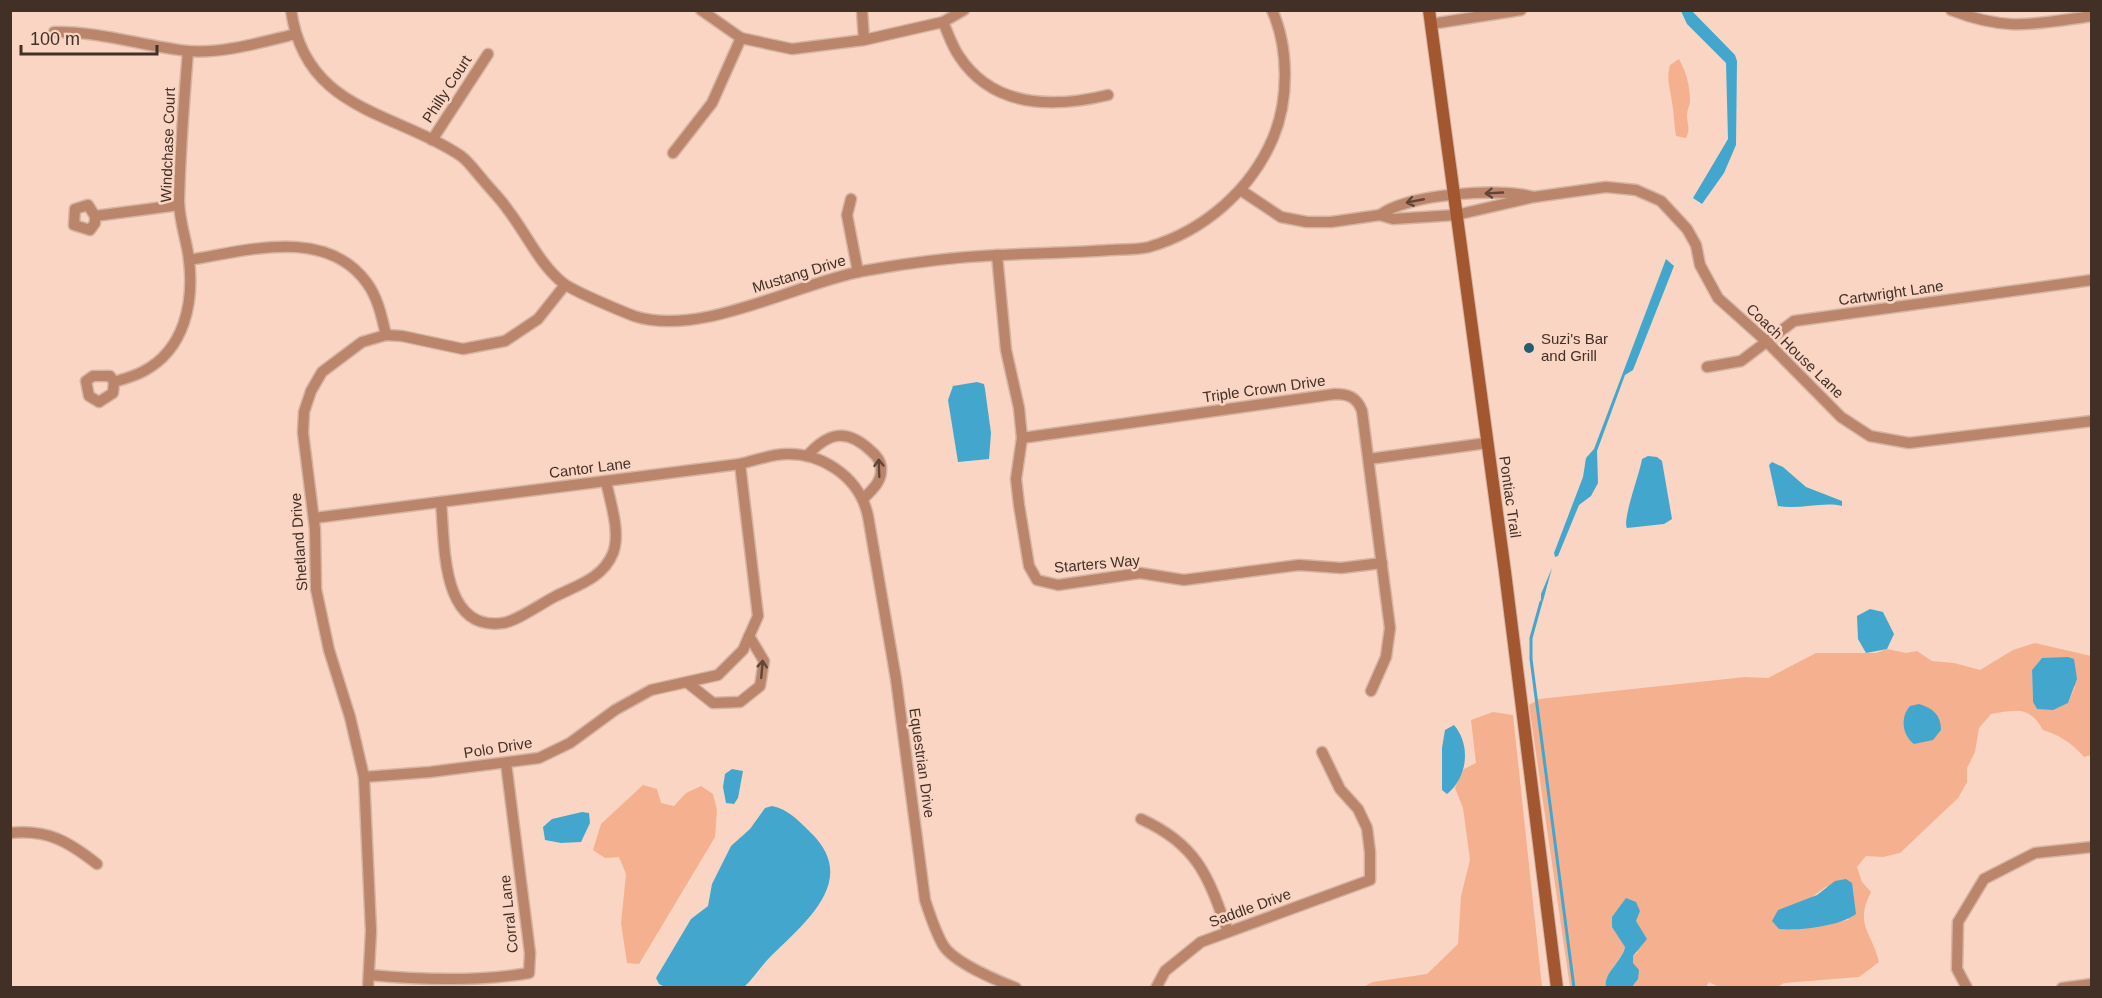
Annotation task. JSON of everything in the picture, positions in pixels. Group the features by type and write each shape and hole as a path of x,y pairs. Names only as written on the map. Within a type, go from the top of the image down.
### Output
{"main road":[{"name":"Pontiac Trail","path":"1429,10 1557,987"}],"street":[{"name":"Mustang Drive","path":"291,10 296,33 305,55 327,84 353,105 432,140 463,158 507,208 543,262 565,285 636,316 667,322 725,312 858,272 956,258 1147,248 1182,233 1242,191 1264,158 1279,124 1285,75 1282,45 1272,10"},
{"path":"701,10 741,38 792,49 864,40 943,22 964,10"},
{"path":"862,10 864,40"},
{"path":"1431,24 1521,10"},
{"path":"1951,10 1980,21 2009,26 2091,16"},
{"path":"943,22 959,57 994,91 1027,101 1081,102 1108,95"},
{"path":"54,32 77,31 188,51 243,46 296,33"},
{"path":"673,153 712,103 741,38"},
{"name":"Windchase Court","path":"114,382 145,371 167,353 185,323 191,296 189,260 179,205 181,130 188,51"},
{"name":"Philly Court","path":"432,140 488,54"},
{"name":"Coach House Lane","path":"1380,216 1393,219 1456,215 1534,197 1619,187 1636,190 1661,201 1687,228 1695,244 1700,265 1718,298 1766,341 1851,426 1870,436 1887,441 1909,443 2091,421"},
{"path":"1242,191 1281,217 1307,222 1331,222 1380,216"},
{"name":"Coach House Lane","path":"1380,216 1391,207 1454,195 1517,192 1534,197"},
{"path":"851,199 848,216 858,272"},
{"path":"95,216 179,205"},
{"path":"189,260 301,246 329,254 350,267 367,283 379,308 386,336"},
{"name":"Starters Way","path":"997,255 1006,350 1019,408 1022,438 1016,480 1019,505 1029,566 1037,580 1058,585 1140,573 1184,580 1299,565 1341,568 1382,563"},
{"name":"Cartwright Lane","path":"1707,368 1741,361 1794,321 2091,280"},
{"name":"Shetland Drive","path":"368,987 371,931 363,777 350,717 329,650 316,590 314,518 303,433 304,412 311,391 322,372 341,355 362,342 386,336 402,336 463,349 505,341 538,319 565,285"},
{"name":"Triple Crown Drive","path":"1022,438 1345,394 1360,404 1390,628 1386,657 1371,691"},
{"path":"847,435 860,441 879,458 882,471 878,484 864,498 854,484 832,466 807,456 819,442 834,436 847,435"},
{"path":"1369,459 1487,443"},
{"name":"Cantor Lane","path":"314,518 740,464 778,455 807,456"},
{"name":"Polo Drive","path":"363,777 538,758 570,743 615,710 651,690 689,684 718,675 743,650 758,616 740,464"},
{"path":"441,502 448,583 462,608 477,622 504,623 601,574 614,552 615,528 606,481"},
{"name":"Equestrian Drive","path":"864,498 896,679 925,900 944,947 983,975 1016,987"},
{"path":"689,684 713,703 740,702 760,686 764,661 749,636"},
{"name":"Saddle Drive","path":"1156,987 1165,971 1201,942 1370,880 1367,828 1358,809 1340,789 1322,752"},
{"name":"Corral Lane","path":"369,975 423,980 503,978 529,974 530,953 506,763"},
{"path":"1141,819 1161,828 1184,846 1208,876 1228,932"},
{"path":"10,833 39,833 54,837 70,843 97,864"},
{"path":"1968,987 1957,969 1958,922 1984,879 2035,853 2091,848"},
{"path":"2062,987 2091,984"}],"shaded area":[{"path":"1679,59 1684,69 1690,95 1687,115 1689,129 1686,138 1676,136 1668,79 1670,65"},
{"path":"2035,643 2091,656 2091,755 2084,757 2065,740 2043,730 2038,722 2027,713 2015,711 1991,714 1979,728 1975,752 1967,768 1967,782 1958,798 1900,853 1883,857 1866,856 1857,867 1862,882 1871,892 1866,903 1864,921 1879,962 1859,977 1784,983 1776,988 1719,987 1709,982 1706,987 1632,987 1638,979 1632,963 1633,956 1638,952 1620,938 1625,946 1607,977 1606,987 1570,987 1529,705 1539,699 1745,677 1768,678 1816,653 1876,653 1887,649 1906,653 1917,651 1932,661 1954,663 1980,670 2013,650","holes":["2042,658 2075,687 2068,703 2037,709 2033,702 2032,670","1827,886 1849,920 1826,923 1778,910 1809,899"]},
{"path":"1493,712 1513,715 1542,987 1361,988 1373,982 1427,974 1458,944 1461,896 1470,860 1463,808 1455,788 1464,769 1476,763 1471,720"},
{"path":"643,785 657,789 661,803 674,806 686,793 701,786 713,794 717,810 715,837 639,964 627,963 621,923 626,874 619,857 605,858 593,850 601,824"}],"water":[{"path":"1681,11 1692,11 1735,55 1737,61 1736,145 1724,173 1702,204 1693,198 1728,139 1726,63 1687,24"},
{"path":"1666,259 1674,266 1633,370 1625,375 1597,451 1598,483 1591,496 1579,505 1558,556 1555,557 1554,553 1583,477 1586,458 1594,449"},
{"path":"977,382 984,384 985,389 991,433 989,459 958,462 948,400 953,386"},
{"path":"1648,456 1657,457 1662,461 1672,519 1664,524 1627,528 1627,516 1642,459"},
{"path":"1772,462 1783,467 1806,487 1842,501 1842,506 1827,504 1778,506 1769,465"},
{"path":"1552,568 1543,601 1541,602 1541,594"},
{"path":"1870,609 1883,612 1894,634 1887,649 1866,653 1858,639 1857,616"},
{"path":"2068,657 2074,659 2077,679 2068,703 2053,710 2037,709 2033,702 2032,670 2042,658"},
{"path":"1919,704 1935,713 1940,720 1941,730 1933,740 1914,744 1907,736 1904,720 1910,706"},
{"path":"1454,725 1463,742 1465,761 1459,779 1447,794 1442,790 1442,748 1445,730"},
{"path":"732,769 743,771 738,798 734,804 726,803 723,787 725,774"},
{"path":"772,806 783,810 797,820 824,849 830,866 829,883 822,899 799,929 744,987 667,988 659,984 656,978 691,919 708,906 712,884 731,846 750,829 765,808"},
{"path":"582,812 589,813 590,823 581,842 561,843 545,840 543,827 552,819"},
{"path":"1846,879 1852,883 1856,914 1849,918 1830,925 1797,929 1779,929 1772,921 1778,910 1817,895 1835,881"},
{"path":"1626,898 1636,902 1640,911 1636,921 1647,939 1633,956 1633,963 1639,970 1638,979 1632,987 1606,987 1607,977 1625,947 1612,927 1612,917"}],"waterway":[{"path":"1541,602 1531,638 1531,659 1574,988"}],"place":[{"name":"Suzi's Bar and Grill","path":"1529,348"}]}
